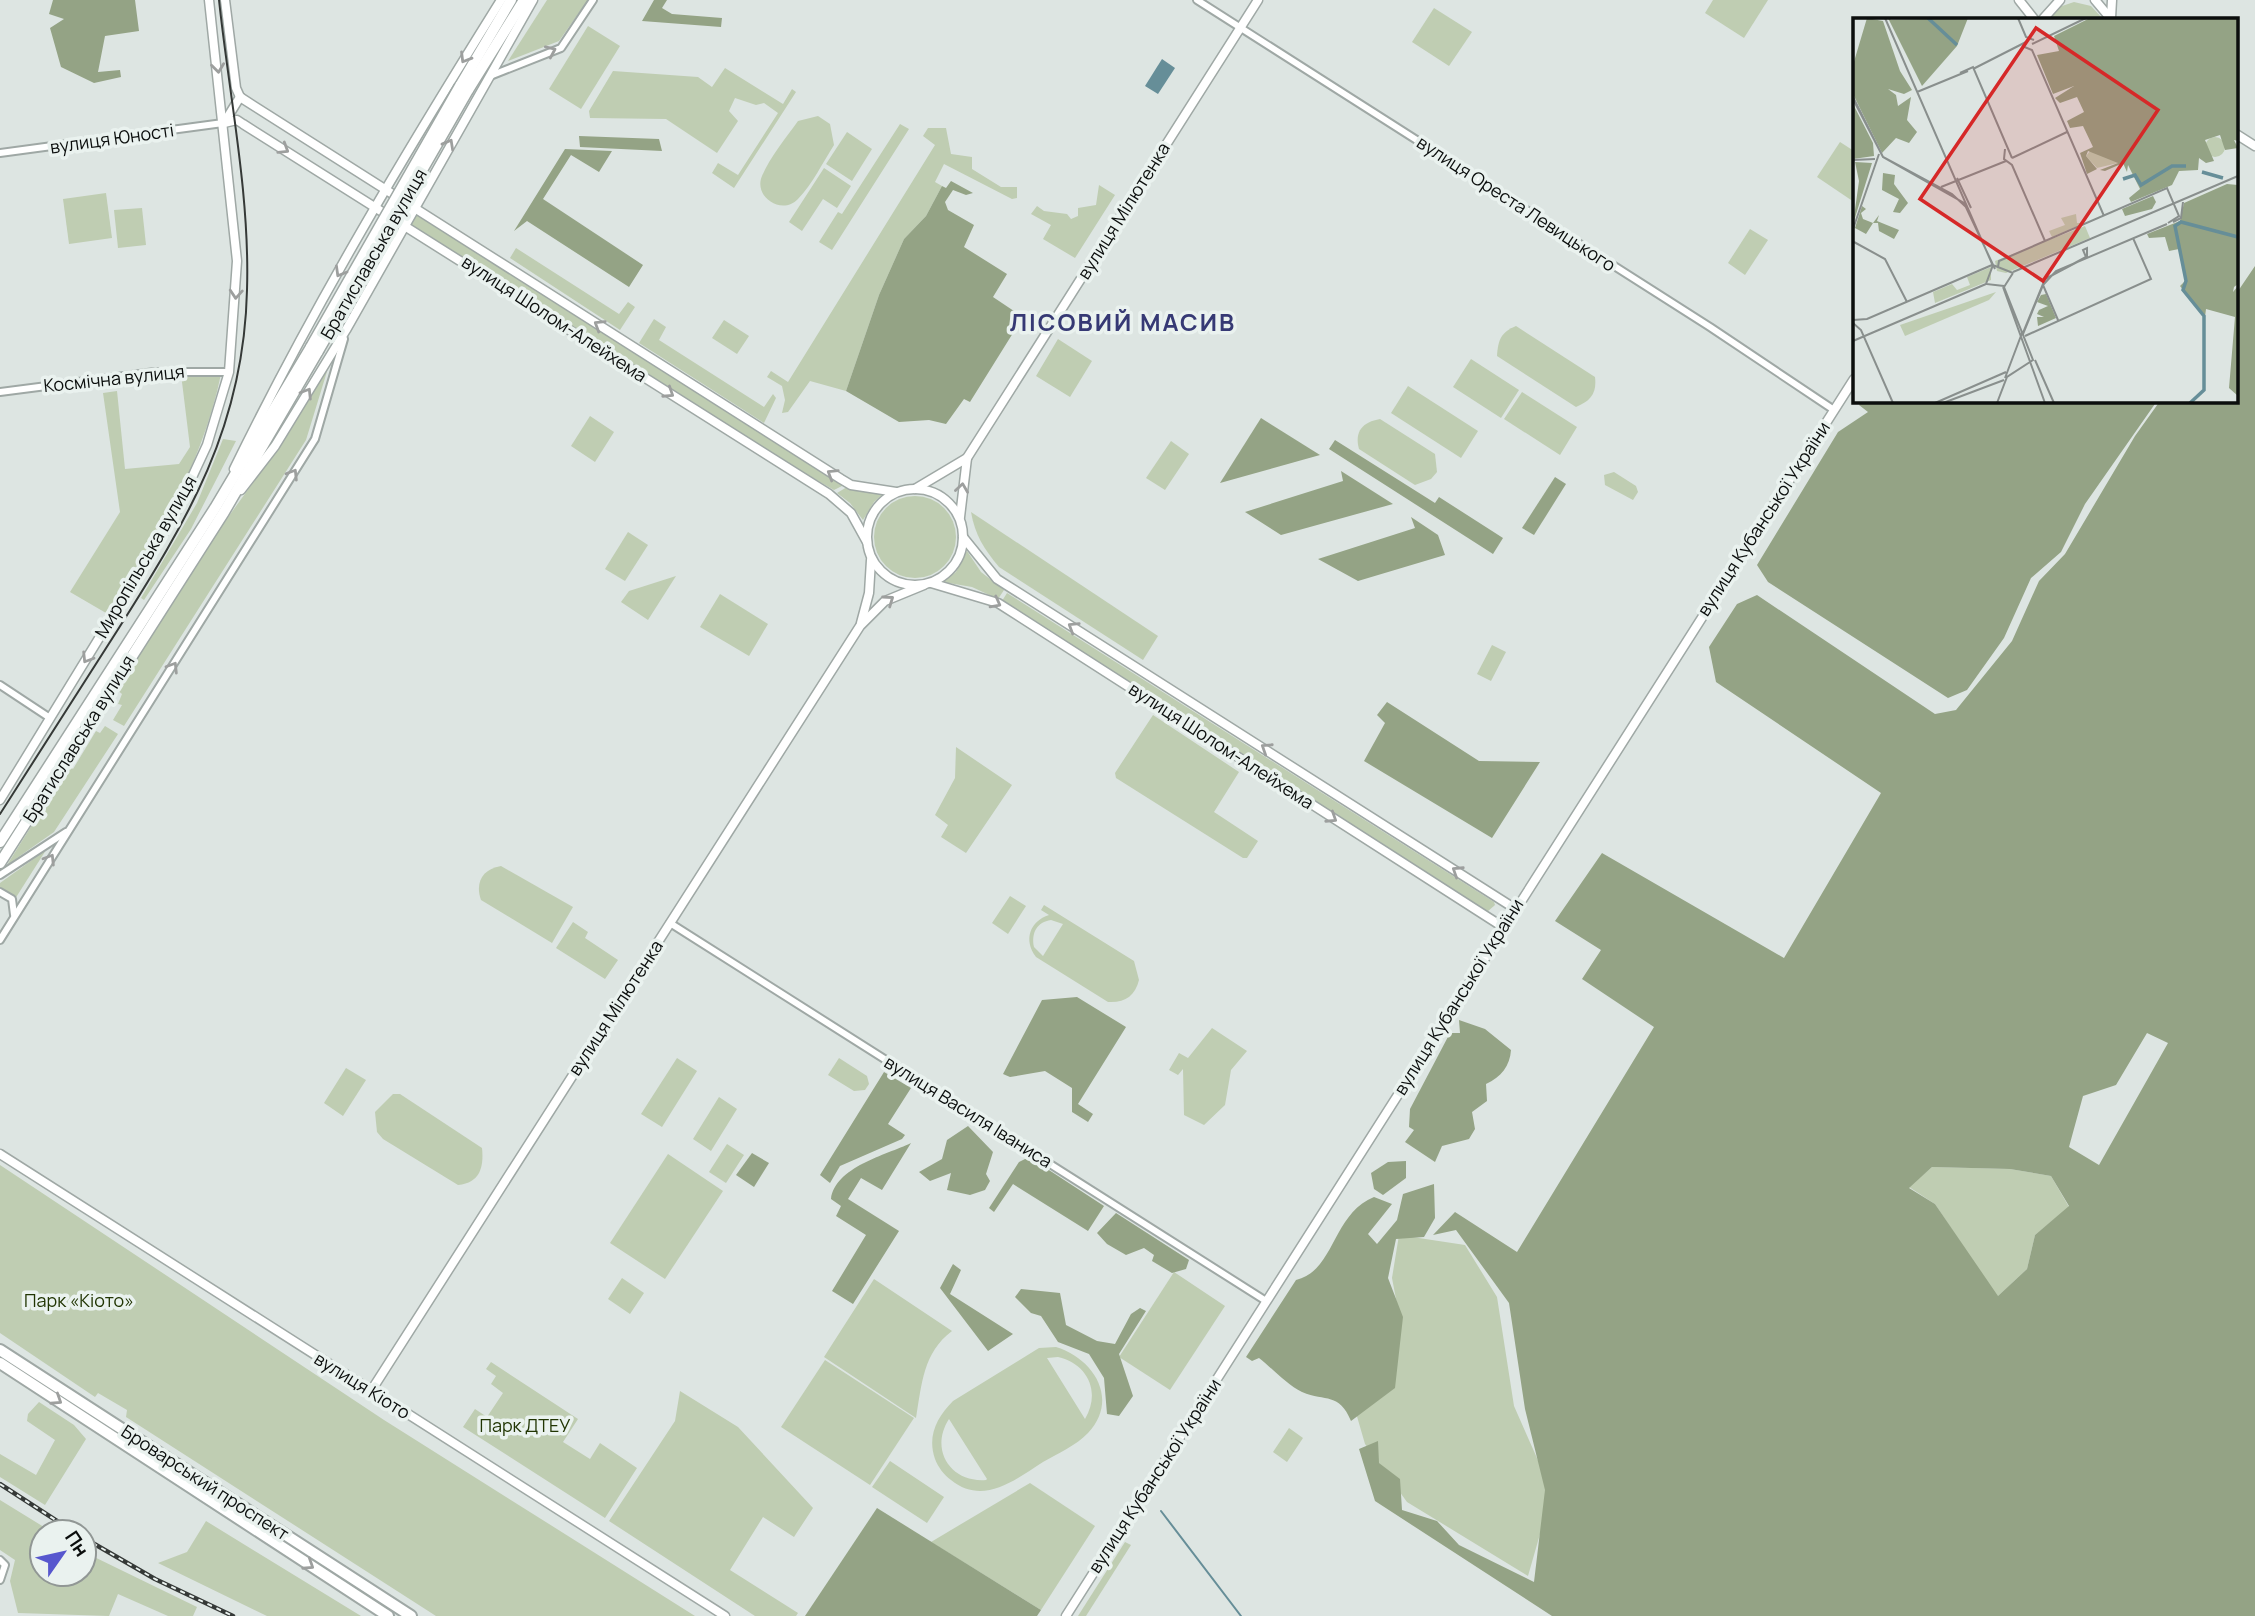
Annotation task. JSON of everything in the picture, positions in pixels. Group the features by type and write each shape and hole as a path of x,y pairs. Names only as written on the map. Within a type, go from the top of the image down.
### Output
{"highway":[{"name":"Броварський проспект","path":"0,1350 411,1616"},
{"name":"Броварський проспект","path":"0,1363 388,1616"}],"main road":[{"name":"Братиславська вулиця","path":"0,863 315,349 464,88 511,0"},
{"name":"Братиславська вулиця","path":"464,88 524,0"},
{"name":"Братиславська вулиця","path":"0,842 220,508"}],"street":[{"name":"Миропільська вулиця","path":"0,800 186,494 207,445 229,372 237,286 232,196 209,0"},
{"path":"224,123 240,97 236,88 225,0"},
{"name":"Братиславська вулиця","path":"220,508 278,382 399,168 501,0"},
{"name":"Братиславська вулиця","path":"220,508 275,446 346,330 533,0"},
{"path":"488,76 561,48 593,0"},
{"name":"вулиця Ореста Левицького","path":"1197,0 1834,410"},
{"name":"вулиця Мілютенка","path":"960,519 967,458 1258,0"},
{"path":"2019,0 2033,18"},
{"path":"2044,18 2060,0"},
{"path":"2095,0 2110,18"},
{"path":"2111,18 2112,0"},
{"name":"вулиця Шолом-Алейхема","path":"240,97 841,479 851,485 896,492"},
{"name":"вулиця Шолом-Алейхема","path":"224,123 237,120 377,206 839,502 858,523 867,542"},
{"name":"вулиця Юності","path":"0,153 224,123"},
{"path":"2238,135 2255,146"},
{"path":"399,168 417,187 428,182"},
{"path":"361,235 368,230 382,232 391,248"},
{"name":"Братиславська вулиця","path":"0,940 315,439 346,330"},
{"name":"Космічна вулиця","path":"0,392 182,370 229,372"},
{"name":"вулиця Кубанської України","path":"1066,1616 1514,908 1853,381"},
{"name":"вулиця Мілютенка","path":"915,489 967,458"},
{"path":"915,489 942,497 960,519 963,537 955,564 927,584 898,582 884,575 871,558 867,542 873,512 883,500 896,492 915,489"},
{"name":"вулиця Шолом-Алейхема","path":"963,537 997,579 1514,908"},
{"name":"вулиця Мілютенка","path":"860,626 869,593 871,558"},
{"name":"вулиця Шолом-Алейхема","path":"927,584 998,603 1503,927"},
{"name":"вулиця Мілютенка","path":"371,1391 860,626 885,601 927,584"},
{"path":"0,685 50,718"},
{"name":"Братиславська вулиця","path":"0,875 68,831"},
{"path":"0,892 12,899 15,917"},
{"name":"вулиця Василя Іваниса","path":"670,923 1266,1301"},
{"name":"вулиця Кіото","path":"0,1154 725,1616"},
{"path":"0,1560 5,1566 0,1580"}],"green space":[{"path":"53,0 135,0 139,31 105,36 98,72 120,70 121,77 94,83 61,67 50,28 64,19 49,14"},
{"path":"547,0 588,0 559,41 508,61"},
{"path":"654,0 667,0 662,8 672,14 722,18 721,27 642,21"},
{"path":"1713,0 1768,0 1744,38 1705,13"},
{"path":"2074,2 2091,6 2102,18 2049,18 2059,7"},
{"path":"1434,8 1472,32 1449,66 1412,42"},
{"path":"588,26 620,46 581,109 549,89"},
{"path":"725,68 783,104 792,89 796,92 734,188 712,173 718,163 738,175 778,113 764,103 756,105 735,98 729,111 738,121 717,153 666,119 590,118 589,111 613,71 698,77 712,87"},
{"path":"818,116 830,124 834,145 798,199 784,206 771,202 765,197 760,184 765,169 798,121"},
{"path":"900,124 909,129 832,250 819,242 838,212 842,214"},
{"path":"928,128 946,128 951,154 972,157 972,169 1001,187 1017,187 1017,198 1012,199 944,164 935,182 942,186 926,216 904,239 879,295 846,391 810,381 788,412 782,413 785,400 782,386 767,377 771,371 788,382 935,145 923,136"},
{"path":"847,132 872,149 852,181 826,164"},
{"path":"579,136 659,139 662,151 580,147"},
{"path":"1840,142 1853,150 1853,201 1817,177"},
{"path":"565,149 612,151 599,172 571,155 543,199 643,265 629,287 527,221 514,231"},
{"path":"824,168 851,186 837,208 823,199 802,231 789,222"},
{"path":"951,181 973,193 966,195 953,190 945,202 948,210 974,225 964,247 1007,274 993,297 1023,317 970,402 964,399 946,424 929,420 899,422 846,391 879,295 904,239 926,216 942,186 946,188"},
{"path":"1099,185 1115,195 1075,258 1043,239 1051,225 1031,214 1037,206 1044,211 1067,214 1071,219 1078,216 1078,208 1096,205"},
{"path":"106,193 112,238 69,244 63,199"},
{"path":"142,208 146,245 118,248 114,210"},
{"path":"414,208 844,485 834,490 710,419 404,225"},
{"path":"1750,229 1768,240 1745,275 1728,263"},
{"path":"516,248 619,314 628,302 635,307 620,330 510,258"},
{"path":"2255,266 2255,1616 1552,1616 1375,1501 1359,1449 1378,1441 1379,1463 1400,1479 1402,1510 1437,1521 1459,1545 1534,1582 1545,1490 1525,1409 1509,1303 1456,1230 1433,1235 1455,1212 1517,1252 1654,1027 1582,979 1601,950 1555,921 1602,853 1784,958 1881,793 1716,682 1709,647 1737,604 1757,595 1935,714 1956,710 2012,641 2039,581 2065,554 2135,436 2159,402 2238,402 2238,291","holes":["2147,1033 2168,1043 2099,1165 2069,1147 2083,1096 2116,1085","1932,1167 2010,1169 2051,1176 2069,1206 2035,1235 2027,1269 1998,1296 1935,1204 1909,1188"]},
{"path":"654,319 666,327 659,340 764,407 773,394 776,398 764,423 639,343"},
{"path":"724,320 749,336 737,354 712,338"},
{"path":"1516,326 1595,377 1594,392 1586,402 1576,407 1497,356 1501,337"},
{"path":"1058,339 1092,361 1070,397 1036,376"},
{"path":"1471,359 1519,390 1501,418 1453,387"},
{"path":"329,365 306,440 124,726 113,720 122,705 118,704 122,694 117,690 221,527 288,434"},
{"path":"181,374 221,374 203,438 160,529 106,613 70,592 120,512 103,393 117,391 125,469 179,464 190,447"},
{"path":"1408,386 1478,431 1461,458 1391,413"},
{"path":"1522,392 1577,427 1560,455 1504,419"},
{"path":"1861,402 2156,402 2085,504 2061,552 2031,578 2004,638 1967,690 1948,698 1768,582 1757,565 1838,432 1868,412 1859,405"},
{"path":"590,416 614,432 595,462 571,446"},
{"path":"1261,418 1320,455 1220,483"},
{"path":"1380,419 1435,454 1437,472 1431,479 1415,485 1359,449 1358,437 1361,428"},
{"path":"223,439 236,441 191,529 144,600 141,598 197,503"},
{"path":"1335,440 1435,503 1439,497 1503,538 1493,554 1329,449"},
{"path":"1171,441 1189,454 1165,490 1146,478"},
{"path":"1341,471 1393,504 1281,535 1245,512 1343,481"},
{"path":"1614,472 1636,486 1638,492 1633,500 1605,485 1604,475"},
{"path":"1555,477 1566,484 1534,535 1522,528"},
{"path":"847,487 883,494 874,502 863,520 850,503 837,493"},
{"path":"915,496 931,499 944,508 953,521 956,537 953,553 944,566 931,575 915,578 899,575 886,566 877,553 874,537 877,521 886,508 899,499"},
{"path":"971,512 1158,636 1143,660 999,567 981,541"},
{"path":"1411,517 1438,535 1445,555 1358,581 1318,559 1415,528"},
{"path":"628,532 648,545 625,581 605,569"},
{"path":"967,551 981,572 1004,590 998,599 972,587 943,582 956,572"},
{"path":"676,576 648,620 621,602 629,591"},
{"path":"1007,593 1495,905 1487,912 1002,601"},
{"path":"720,594 768,624 749,656 700,627"},
{"path":"1492,645 1506,652 1491,681 1477,674"},
{"path":"1387,702 1479,761 1540,762 1492,838 1364,761 1385,723 1377,715"},
{"path":"1153,715 1239,772 1214,812 1258,841 1247,858 1116,778 1115,773"},
{"path":"105,726 118,734 54,832 7,865 69,766 73,769 96,731 100,733"},
{"path":"956,747 1012,785 966,853 941,837 948,825 935,815 955,778"},
{"path":"46,850 15,899 0,888 0,883"},
{"path":"501,866 573,907 552,943 481,900 479,888 482,878 489,870"},
{"path":"1010,896 1026,906 1008,934 992,923"},
{"path":"1044,905 1134,961 1139,980 1132,994 1124,1000 1108,1002 1036,957 1029,938 1033,926 1049,915 1041,910","holes":["1051,920 1063,924 1043,956 1034,947 1036,929"]},
{"path":"573,922 588,932 585,938 618,960 605,979 556,948"},
{"path":"1077,997 1126,1027 1078,1104 1093,1114 1088,1122 1072,1112 1072,1088 1045,1071 1010,1077 1003,1074 1042,1000"},
{"path":"1459,1020 1485,1029 1511,1050 1510,1056 1504,1070 1486,1084 1487,1101 1472,1112 1475,1129 1469,1139 1442,1146 1435,1162 1405,1142 1414,1130 1409,1127 1410,1109 1450,1033 1460,1033"},
{"path":"1212,1028 1247,1051 1231,1070 1225,1105 1204,1125 1184,1115 1183,1069 1178,1075 1169,1070 1179,1053 1188,1058"},
{"path":"677,1058 697,1071 662,1127 641,1114"},
{"path":"839,1058 867,1076 869,1084 865,1090 854,1091 828,1075"},
{"path":"346,1068 366,1080 343,1116 324,1103"},
{"path":"884,1072 911,1088 888,1124 905,1135 902,1139 840,1166 830,1183 820,1175"},
{"path":"393,1094 400,1094 482,1148 481,1168 476,1177 458,1185 383,1139 377,1132 375,1112"},
{"path":"719,1097 737,1109 711,1151 693,1139"},
{"path":"968,1126 993,1152 986,1174 990,1181 985,1190 970,1195 947,1190 951,1173 930,1181 919,1172 942,1159 947,1140"},
{"path":"911,1143 882,1190 861,1178 848,1199 899,1231 853,1304 832,1291 866,1235 836,1216 841,1206 831,1199 835,1188 851,1170"},
{"path":"727,1144 744,1155 726,1183 709,1172"},
{"path":"752,1153 769,1163 754,1187 736,1175"},
{"path":"668,1154 723,1191 665,1279 610,1243"},
{"path":"1029,1157 1104,1206 1088,1231 1013,1184 994,1212 989,1208 1019,1162"},
{"path":"1406,1161 1406,1178 1383,1195 1374,1189 1371,1173 1388,1162"},
{"name":"Парк «Кіото»","path":"0,1165 384,1420 695,1616 436,1616 126,1417 127,1410 98,1393 95,1397 0,1333"},
{"path":"1932,1167 2010,1169 2051,1176 2069,1207 2035,1235 2027,1269 1997,1297 1935,1204 1909,1187"},
{"path":"1434,1184 1435,1218 1424,1237 1396,1239 1388,1278 1403,1317 1395,1388 1351,1421 1337,1402 1302,1392 1259,1358 1252,1361 1246,1357 1296,1280 1309,1275 1319,1266 1341,1228 1360,1205 1374,1197 1392,1204 1368,1234 1377,1244 1397,1220 1403,1194"},
{"path":"1116,1213 1189,1260 1186,1269 1172,1273 1152,1261 1154,1255 1144,1248 1126,1255 1107,1244 1097,1233"},
{"path":"1399,1235 1465,1245 1497,1297 1514,1406 1552,1492 1528,1576 1407,1502 1365,1444 1356,1413 1400,1320 1392,1278"},
{"path":"953,1264 961,1270 950,1294 1013,1334 988,1351 940,1288"},
{"path":"1174,1272 1225,1306 1170,1390 1119,1357"},
{"path":"622,1278 644,1293 630,1314 608,1299"},
{"path":"874,1279 952,1331 929,1359 922,1381 916,1418 824,1357"},
{"path":"1021,1289 1060,1293 1066,1325 1097,1341 1115,1344 1131,1314 1140,1308 1146,1311 1119,1354 1133,1396 1119,1416 1107,1414 1104,1378 1089,1354 1058,1342 1041,1316 1031,1313 1015,1297"},
{"path":"1056,1347 1069,1352 1091,1370 1102,1394 1102,1407 1097,1420 1088,1433 1067,1449 998,1487 975,1491 951,1480 940,1468 933,1451 933,1435 942,1414 953,1401 1039,1348","holes":["1058,1357 1077,1366 1089,1380 1092,1399 1085,1419 1047,1358","949,1419 987,1479 986,1480 963,1476 947,1462 941,1442"]},
{"path":"825,1360 914,1418 870,1485 781,1427"},
{"name":"Парк ДТЕУ","path":"491,1362 578,1419 563,1442 590,1459 600,1443 637,1468 605,1518 463,1427 475,1409 487,1417 503,1393 491,1384 496,1376 486,1369"},
{"path":"680,1391 738,1427 813,1508 794,1537 763,1517 730,1570 798,1613 796,1616 755,1616 609,1521 675,1421"},
{"path":"39,1402 74,1425 86,1439 45,1505 0,1477 0,1454 36,1475 55,1440 27,1421 28,1414"},
{"path":"1289,1428 1303,1438 1287,1462 1273,1452"},
{"path":"890,1461 944,1497 927,1523 872,1487"},
{"path":"1030,1483 1095,1526 1041,1610 931,1542"},
{"path":"0,1500 29,1518 28,1588 98,1588 98,1559 197,1607 193,1616 168,1616 118,1594 109,1616 18,1613 10,1581 15,1560 0,1550"},
{"path":"877,1508 1041,1610 1037,1616 805,1616"},
{"path":"206,1521 361,1616 267,1616 158,1563 187,1552"},
{"path":"1125,1542 1131,1545 1086,1616 1078,1616"}],"water":[{"path":"1162,59 1175,68 1158,94 1145,86"}],"waterway":[{"path":"1161,1511 1241,1616"}],"tram line":[{"path":"0,814 117,631 189,510 223,429 235,385 243,339 247,254 242,181 219,0"}],"railway":[{"path":"0,1484 52,1518"},
{"path":"98,1546 155,1579 233,1616"}],"district":[{"name":"ЛІСОВИЙ МАСИВ","path":"1123,323"}]}
